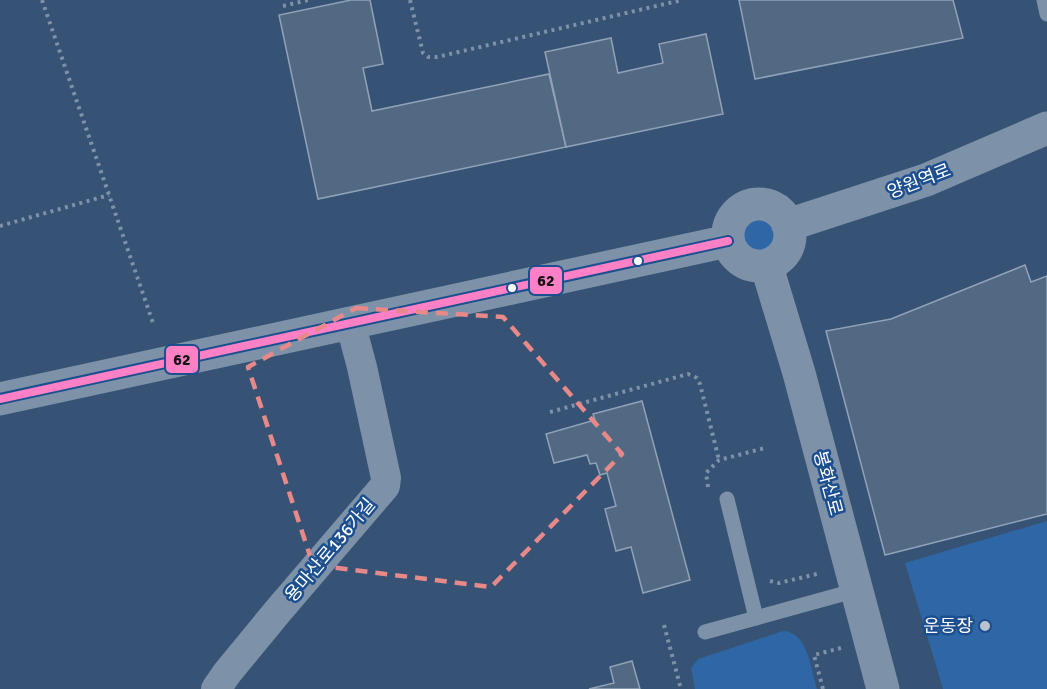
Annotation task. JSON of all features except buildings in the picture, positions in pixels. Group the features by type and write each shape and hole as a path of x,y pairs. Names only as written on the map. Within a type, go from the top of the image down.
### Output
{"street":[{"name":"양원역로","path":"788,225 915,184 1047,128"},
{"path":"756,204 766,205 783,216 788,225 789,245 769,271 738,259 728,241 731,221 737,213 756,204"},
{"path":"0,399 728,241"},
{"name":"봉화산로","path":"769,271 799,373 883,689"},
{"name":"용마산로136가길","path":"216,689 278,611 385,486 386,478 350,322"}],"lane":[{"path":"1044,0 1047,14"},
{"path":"727,499 756,618"},
{"path":"705,632 857,590"}],"path":[{"path":"42,0 153,323"},
{"path":"283,6 309,0"},
{"path":"410,0 423,53 428,57 437,57 682,0"},
{"path":"0,226 109,195"},
{"path":"550,411 688,374 697,378 700,384 718,460"},
{"path":"705,476 709,468 718,460 765,448"},
{"path":"766,577 772,582 780,583 828,572"},
{"path":"664,625 681,689"},
{"path":"824,689 814,655 847,647"}],"highlighted area":[{"path":"356,308 503,317 622,454 491,587 313,565 248,367"}],"shaded area":[{"path":"758,215 766,216 772,221 777,227 777,243 772,249 766,254 758,255 750,254 744,249 739,243 738,235 739,227 744,221 750,216"},
{"name":"운동장","path":"1047,521 1047,689 943,689 905,563"},
{"path":"783,631 791,633 803,645 817,689 695,689 691,668 698,659"}],"transit line":[{"name":"62","path":"0,399 728,241"}],"place":[{"name":"운동장","path":"985,626"}]}
